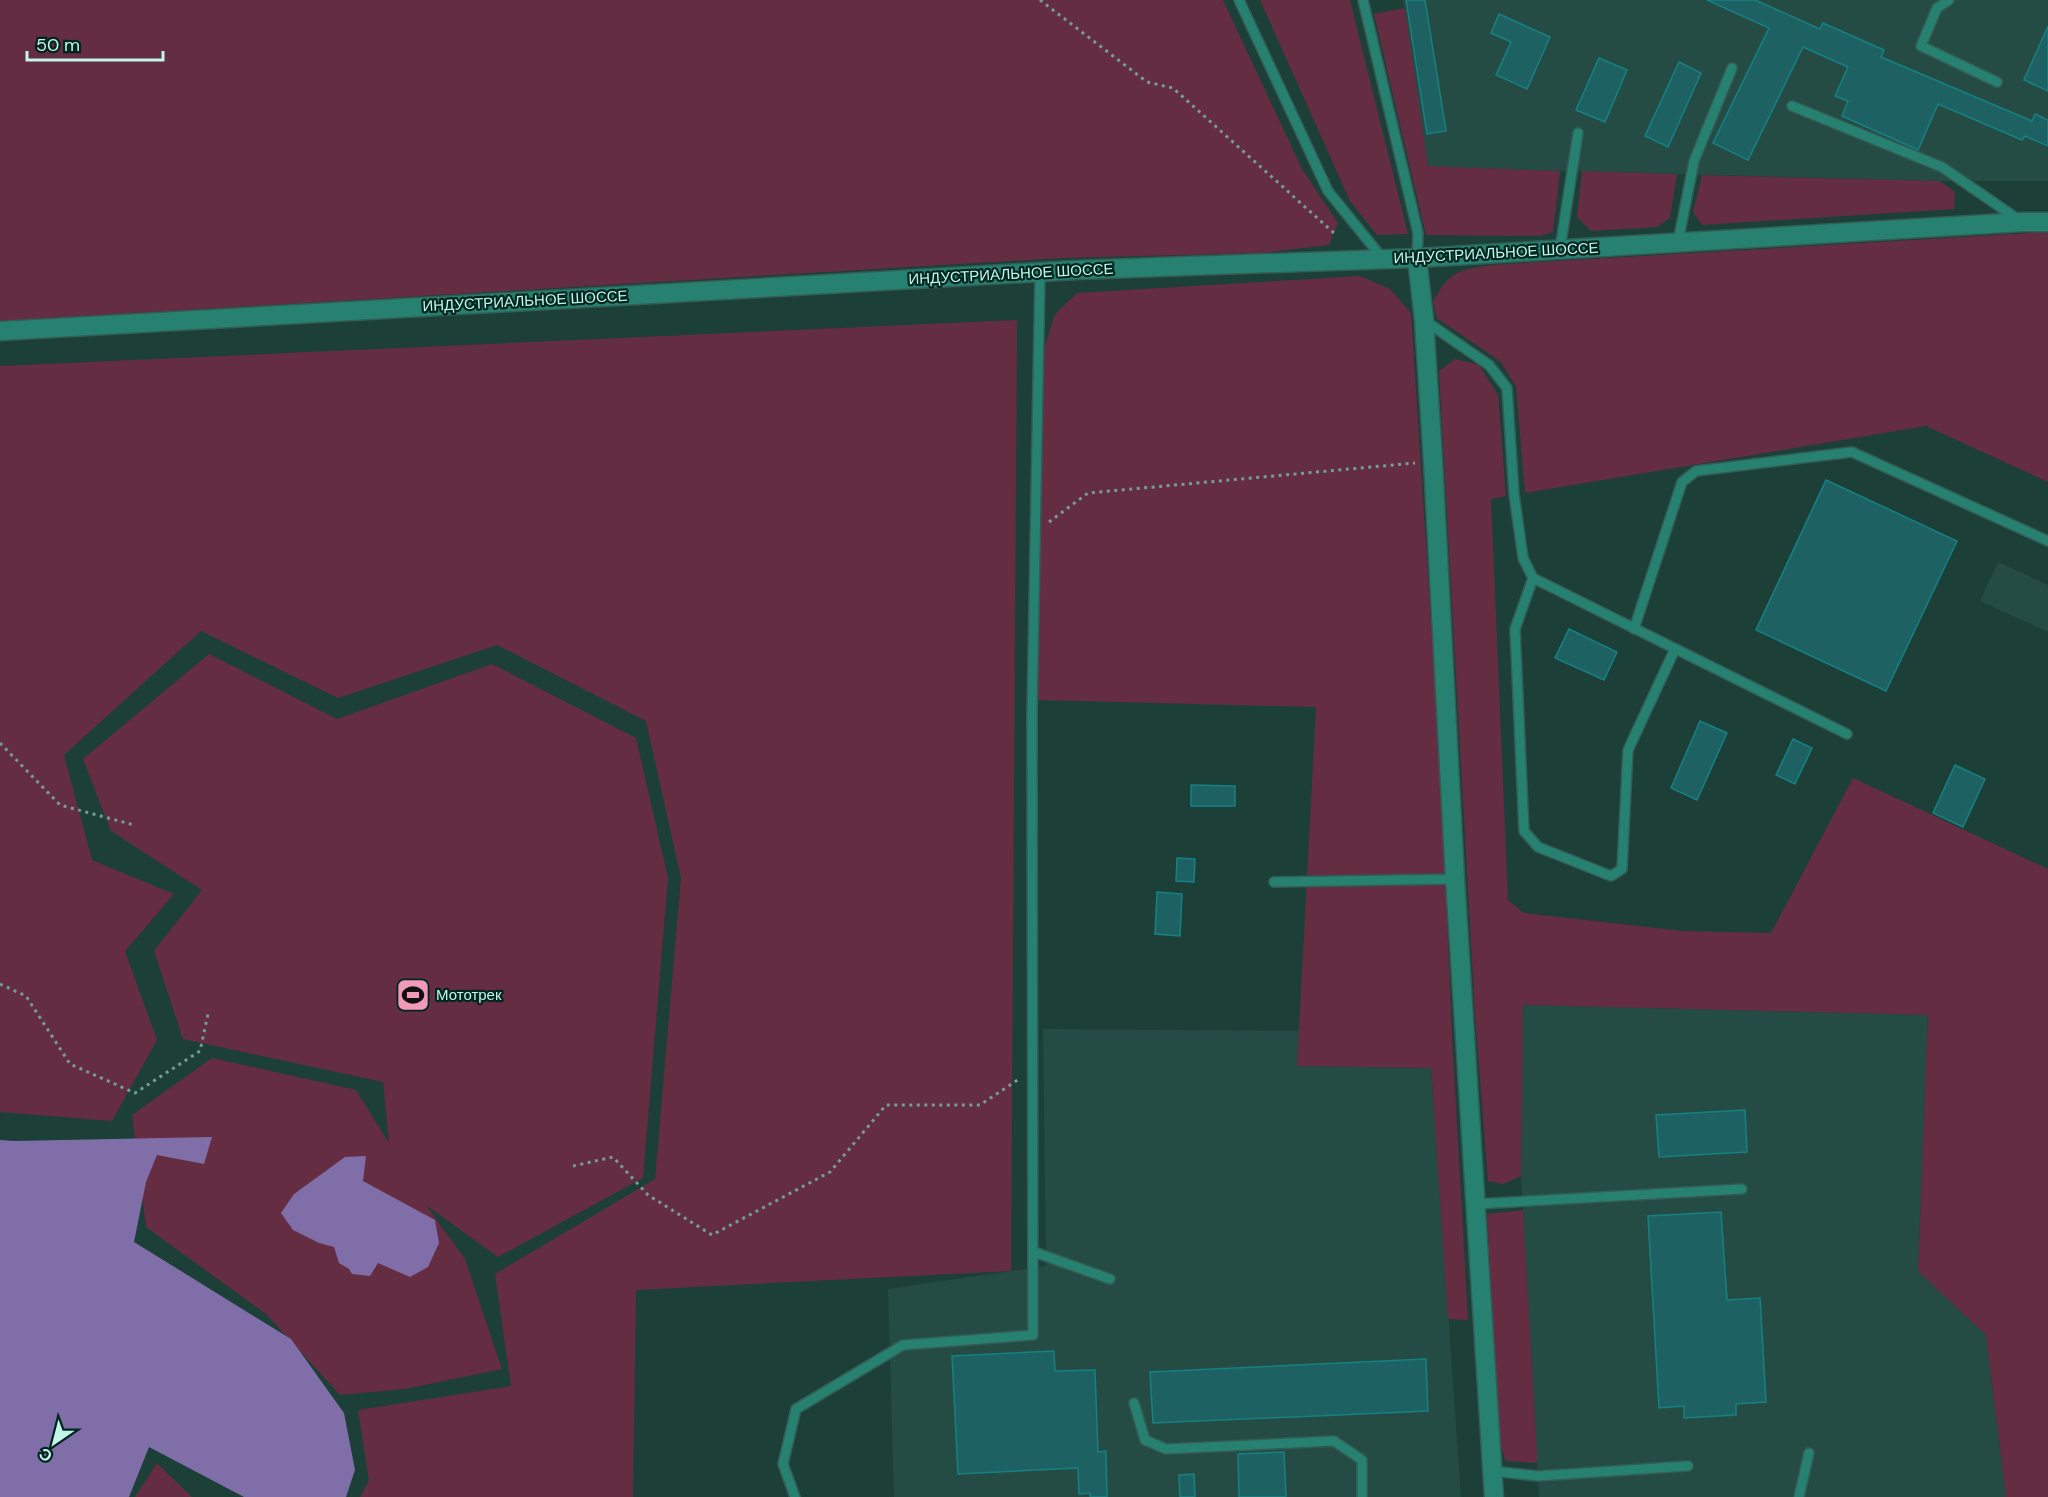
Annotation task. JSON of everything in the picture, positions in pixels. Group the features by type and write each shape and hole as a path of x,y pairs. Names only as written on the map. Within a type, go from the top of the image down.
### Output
{"main road":[{"name":"ИНДУСТРИАЛЬНОЕ ШОССЕ","path":"2022,222 2048,214"},
{"name":"ИНДУСТРИАЛЬНОЕ ШОССЕ","path":"0,331 1040,272 1417,258 2048,222"},
{"path":"1417,258 1424,320 1433,461 1455,879 1494,1497"}],"lane":[{"path":"1239,0 1328,191 1383,259"},
{"path":"1363,0 1418,233 1417,258"},
{"path":"1949,0 1937,8 1921,46 1997,82"},
{"path":"1678,242 1694,160 1732,68"},
{"path":"1792,106 1942,167 2022,222"},
{"path":"1560,249 1578,133"},
{"path":"795,1497 783,1464 796,1409 903,1345 1033,1335 1032,714 1040,272"},
{"path":"1424,320 1489,365 1507,388 1514,494 1523,558 1533,578 1846,734"},
{"path":"1634,629 1682,482 1696,471 1852,453 2048,541"},
{"path":"1533,578 1515,629 1524,831 1538,847 1611,876 1622,869 1628,750 1675,649"},
{"path":"1274,882 1455,879"},
{"path":"1476,1204 1742,1189"},
{"path":"1034,1252 1110,1279"},
{"path":"1134,1403 1145,1440 1166,1449 1334,1441 1362,1460 1362,1497"},
{"path":"1799,1497 1809,1454"},
{"path":"1493,1471 1538,1476 1688,1466"}],"path":[{"path":"1040,0 1147,82 1173,88 1334,233"},
{"path":"1035,532 1088,493 1433,461"},
{"path":"0,742 60,805 134,825"},
{"path":"0,984 26,996 70,1064 135,1093 200,1051 208,1014"},
{"path":"573,1166 613,1157 648,1195 711,1235 830,1172 886,1105 980,1105 1033,1070"}],"shaded area":[{"path":"0,0 1223,0 1302,169 1338,223 1329,245 1261,253 1061,258 0,321"},
{"path":"1260,0 1350,0 1408,234 1377,235 1350,201"},
{"path":"1403,0 2048,0 2048,181 1940,181 1428,167"},
{"path":"1405,8 1428,166 1560,171 1553,232 1540,236 1426,235 1374,14"},
{"path":"1582,171 1677,174 1670,218 1657,227 1591,231 1577,217"},
{"path":"1702,175 1940,181 1955,192 1954,209 1702,225 1693,212"},
{"path":"2048,232 2048,482 1926,426 1525,493 1516,387 1501,362 1437,318 1433,302 1444,284 1456,274 1492,265"},
{"path":"1360,276 1390,289 1411,313 1431,624 1436,662 1452,1037 1468,1320 1448,1319 1431,1068 1297,1066 1316,707 1036,700 1044,349 1055,314 1077,293"},
{"path":"1017,320 1011,1271 636,1290 633,1497 360,1497 369,1481 358,1410 511,1386 495,1274 655,1179 681,878 646,721 497,645 338,698 201,631 64,755 92,860 174,894 125,951 157,1040 112,1121 0,1112 0,366"},
{"path":"1455,359 1479,365 1498,395 1506,496 1491,499 1508,900 1524,913 1683,931 1771,933 1853,778 2048,869 2048,1497 2006,1497 1986,1335 1918,1271 1928,1015 1523,1005 1521,1176 1503,1184 1488,1181 1475,1015 1439,371"},
{"path":"1998,562 2048,585 2048,632 1980,601"},
{"name":"Мототрек","path":"209,654 337,719 492,664 636,738 668,878 643,1178 498,1257 426,1205 465,1259 502,1369 405,1389 340,1395 266,1314 146,1227 132,1115 212,1058 356,1090 389,1143 383,1082 183,1039 154,951 202,890 111,831 83,759"},
{"path":"1523,1005 1928,1015 1918,1270 1986,1335 2006,1497 1539,1497 1521,1176"},
{"path":"1043,1029 1299,1031 1297,1066 1431,1068 1461,1497 894,1497 888,1289 1046,1266"},
{"path":"212,1137 204,1164 157,1155 146,1182 134,1242 291,1339 344,1413 355,1470 346,1497 244,1497 149,1447 129,1497 0,1497 0,1140"},
{"path":"366,1156 363,1181 435,1220 439,1243 428,1267 410,1277 378,1263 370,1276 352,1274 349,1269 339,1263 334,1247 319,1243 293,1230 281,1213 294,1194 345,1157"},
{"path":"1523,1210 1537,1463 1506,1461 1500,1445 1487,1214"},
{"path":"157,1463 192,1497 135,1497"}],"building":[{"path":"1406,0 1425,0 1446,131 1427,134"},
{"path":"1707,0 1755,0 1820,29 1823,23 1884,50 1881,57 2032,121 2035,114 2048,120 2048,146 2025,136 2022,140 1938,104 1918,150 1842,116 1848,101 1835,96 1848,67 1803,47 1748,160 1713,143 1769,28"},
{"path":"1499,14 1550,37 1527,89 1496,75 1511,42 1491,33"},
{"path":"2048,26 2048,91 2024,80"},
{"path":"1599,58 1627,70 1605,122 1576,110"},
{"path":"1679,62 1701,73 1668,147 1645,136"},
{"path":"1826,480 1957,541 1886,691 1756,630"},
{"path":"1569,629 1617,652 1604,680 1555,658"},
{"path":"1700,721 1727,733 1697,800 1671,788"},
{"path":"1793,739 1812,748 1795,784 1776,775"},
{"path":"1955,765 1985,779 1963,827 1933,813"},
{"path":"1191,785 1235,786 1235,806 1191,806"},
{"path":"1177,858 1195,859 1194,882 1176,881"},
{"path":"1157,892 1182,894 1180,936 1155,934"},
{"path":"1745,1110 1747,1152 1659,1157 1656,1115"},
{"path":"1721,1212 1727,1300 1760,1298 1766,1402 1736,1404 1736,1415 1684,1418 1684,1406 1659,1408 1648,1216"},
{"path":"1054,1351 1055,1371 1095,1370 1098,1452 1106,1451 1107,1497 1090,1497 1090,1493 1079,1494 1078,1468 958,1474 952,1356"},
{"path":"1426,1359 1428,1411 1153,1423 1150,1372"},
{"path":"1284,1452 1286,1497 1239,1497 1238,1454"},
{"path":"1194,1474 1195,1497 1180,1497 1179,1475"}],"place":[{"name":"Мототрек","path":"413,995"}]}
